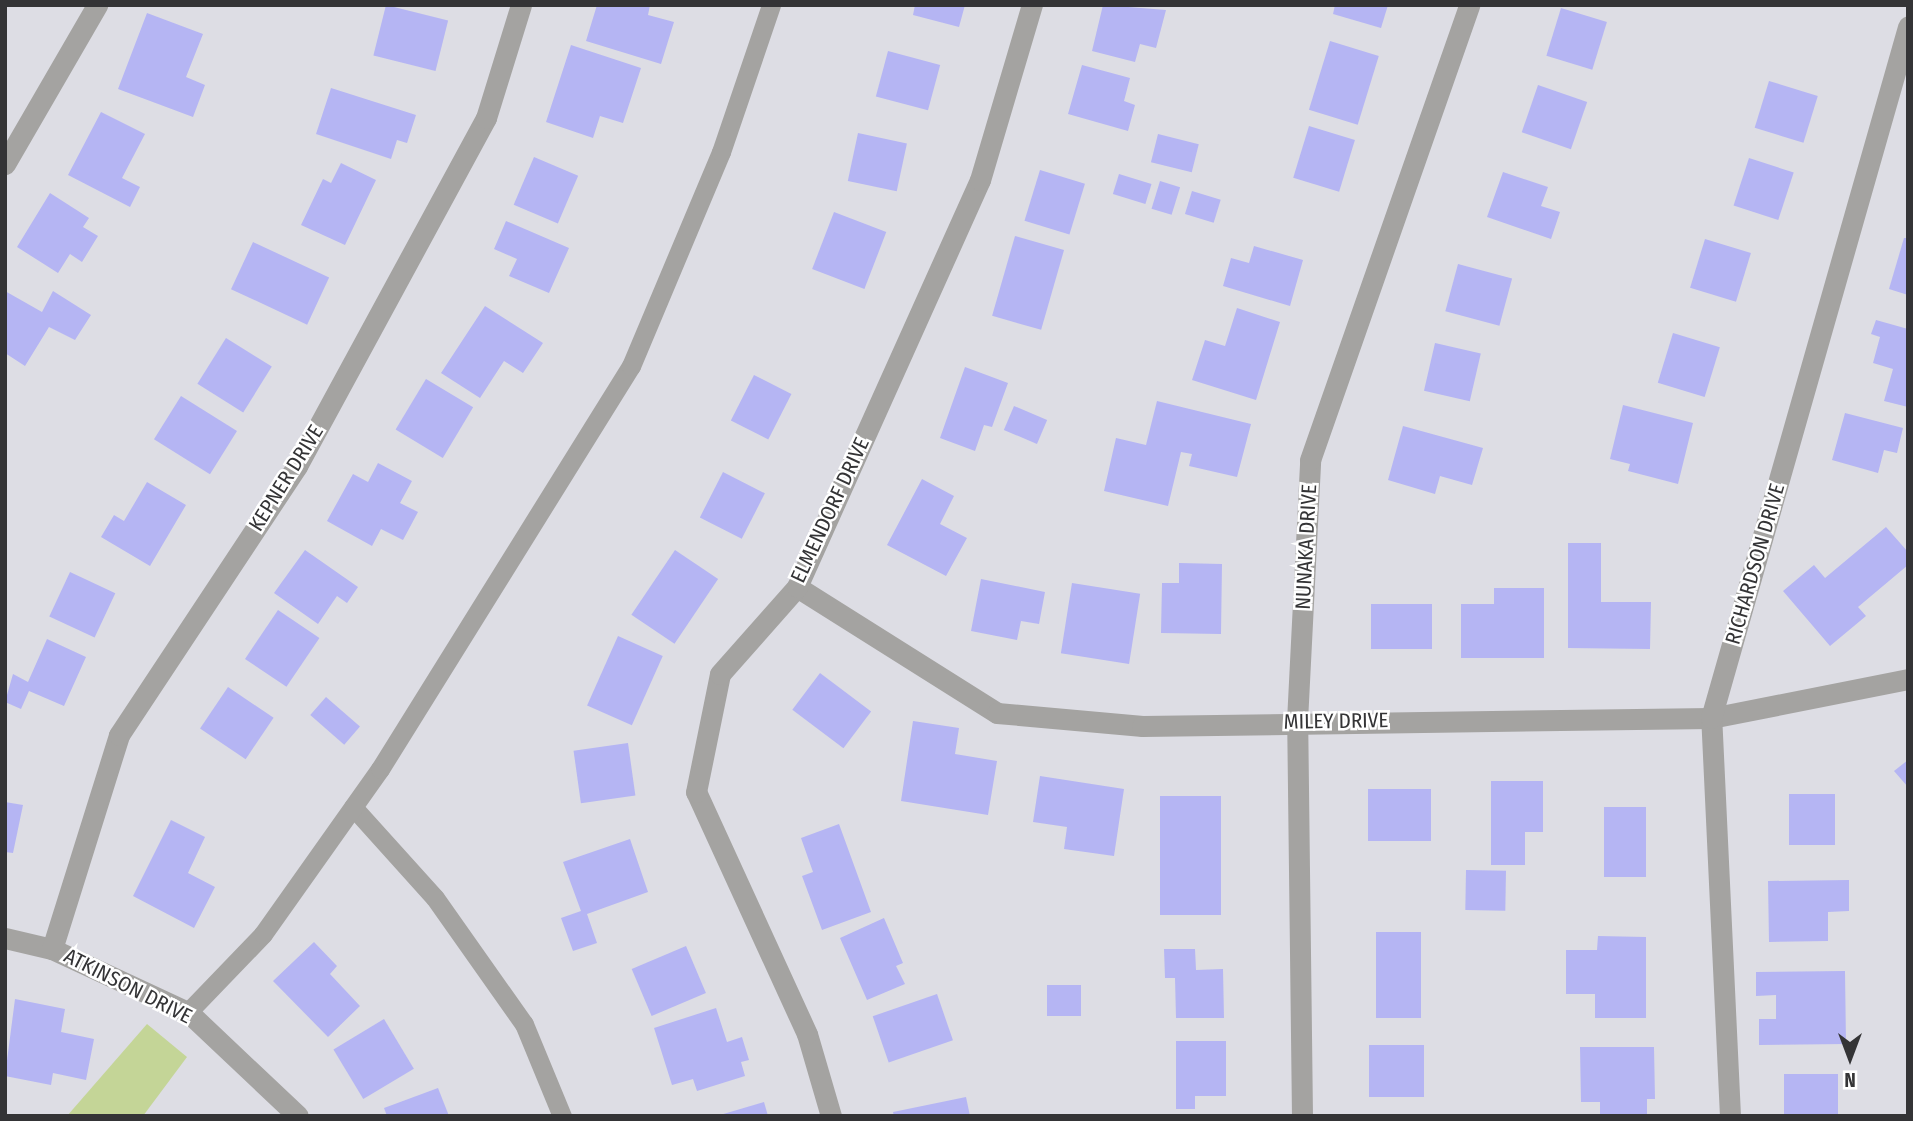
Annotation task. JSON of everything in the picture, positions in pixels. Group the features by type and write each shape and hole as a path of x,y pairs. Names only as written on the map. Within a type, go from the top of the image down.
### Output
{"street":[{"path":"5,164 97,5"},
{"name":"KEPNER DRIVE","path":"52,949 119,735 297,466 485,118 521,5"},
{"name":"ELMENDORF DRIVE","path":"831,1116 807,1034 696,792 720,674 796,587 980,180 1032,5"},
{"name":"NUNAKA DRIVE","path":"1302,1116 1297,722 1310,460 1469,5"},
{"name":"RICHARDSON DRIVE","path":"1730,1116 1711,718 1908,27"},
{"name":"MILEY DRIVE","path":"796,587 997,713 1142,726 1711,718 1908,679"},
{"name":"ATKINSON DRIVE","path":"5,938 52,949 188,1012 298,1116"}],"lane":[{"path":"188,1012 263,934 353,807 631,366 721,152 771,5"},
{"path":"353,807 435,898 524,1024 562,1116"}],"green space":[{"path":"147,1024 187,1057 143,1116 67,1116"}],"building":[{"path":"386,5 448,20 436,71 373,55"},
{"path":"597,5 650,5 648,15 674,22 661,64 586,41"},
{"path":"915,5 965,5 959,27 913,15"},
{"path":"1103,5 1166,10 1156,48 1140,44 1135,62 1092,51"},
{"path":"1335,5 1388,5 1381,28 1333,14"},
{"path":"1561,8 1607,22 1592,70 1546,56"},
{"path":"147,13 203,34 186,77 205,85 193,117 118,89"},
{"path":"1330,41 1379,56 1358,125 1309,110"},
{"path":"571,45 641,68 623,123 600,116 593,138 546,122"},
{"path":"888,51 940,65 928,110 876,96"},
{"path":"1082,65 1130,78 1124,101 1135,105 1128,131 1068,114"},
{"path":"1769,81 1818,96 1803,143 1755,128"},
{"path":"1538,85 1587,102 1571,149 1522,132"},
{"path":"331,88 416,115 407,143 397,140 391,159 316,134"},
{"path":"101,112 145,134 122,178 140,187 130,207 68,175"},
{"path":"1309,126 1355,140 1339,192 1293,178"},
{"path":"858,133 907,143 897,191 848,181"},
{"path":"1158,134 1199,144 1192,172 1151,162"},
{"path":"534,157 578,176 558,224 514,205"},
{"path":"1749,158 1794,173 1778,220 1734,206"},
{"path":"341,163 376,180 345,245 301,225 323,179 331,183"},
{"path":"1040,170 1085,184 1069,234 1025,221"},
{"path":"1503,172 1548,187 1541,206 1560,212 1551,239 1487,217"},
{"path":"1119,174 1152,184 1145,204 1113,194"},
{"path":"1160,181 1180,187 1172,215 1152,209"},
{"path":"1192,191 1221,200 1214,223 1185,214"},
{"path":"50,193 89,218 83,227 98,236 82,262 70,254 58,273 17,247"},
{"path":"834,212 886,232 864,289 812,269"},
{"path":"506,221 569,248 549,293 509,276 517,259 494,249"},
{"path":"1015,236 1064,250 1041,330 992,316"},
{"path":"1904,238 1908,238 1908,295 1889,289"},
{"path":"1705,239 1751,253 1736,302 1690,288"},
{"path":"253,242 329,277 307,325 231,289"},
{"path":"1254,246 1303,260 1290,306 1223,286 1231,258 1249,263"},
{"path":"1458,264 1512,278 1499,326 1445,311"},
{"path":"5,291 42,312 53,291 91,315 75,340 49,327 25,366 5,353"},
{"path":"485,306 543,343 523,373 504,361 480,398 441,373"},
{"path":"1237,308 1280,322 1256,400 1192,380 1205,340 1225,346"},
{"path":"1876,320 1908,329 1908,407 1884,401 1893,369 1873,363 1880,337 1871,334"},
{"path":"1673,333 1720,347 1705,397 1658,383"},
{"path":"226,338 272,367 243,412 197,384"},
{"path":"1435,343 1481,354 1470,401 1424,391"},
{"path":"965,367 1008,383 992,427 984,425 975,451 940,438"},
{"path":"754,375 791,394 768,440 731,420"},
{"path":"426,379 473,407 443,458 396,430"},
{"path":"181,396 237,431 210,474 154,439"},
{"path":"1157,401 1251,424 1237,477 1189,466 1192,454 1181,452 1168,506 1104,491 1116,438 1146,445"},
{"path":"1623,405 1693,423 1678,484 1628,471 1630,464 1610,459"},
{"path":"1014,406 1047,420 1037,444 1004,430"},
{"path":"1845,413 1903,428 1897,453 1884,450 1878,473 1832,460"},
{"path":"1403,426 1483,448 1472,485 1440,476 1435,494 1388,480"},
{"path":"378,463 412,481 400,503 418,512 403,540 381,529 372,546 327,521 353,474 368,482"},
{"path":"723,472 765,493 742,539 700,517"},
{"path":"922,479 954,496 940,524 967,538 946,576 887,545"},
{"path":"147,482 186,505 150,566 101,537 114,515 124,521"},
{"path":"1886,527 1908,552 1908,565 1858,607 1866,616 1830,646 1783,591 1814,565 1825,578"},
{"path":"1568,543 1601,543 1601,602 1651,602 1650,649 1568,648"},
{"path":"305,550 358,587 347,603 337,596 318,624 274,593"},
{"path":"675,550 718,579 674,644 631,615"},
{"path":"1179,563 1222,564 1221,634 1161,633 1162,583 1179,583"},
{"path":"70,572 115,593 95,638 49,616"},
{"path":"981,579 1045,592 1039,624 1021,621 1017,640 971,631"},
{"path":"1072,583 1140,594 1129,664 1061,653"},
{"path":"1494,588 1544,588 1544,658 1461,658 1461,604 1494,604"},
{"path":"1371,604 1432,604 1432,649 1371,649"},
{"path":"278,610 319,638 286,687 245,659"},
{"path":"618,636 663,656 632,725 587,705"},
{"path":"47,639 86,657 64,706 29,691 21,709 5,702 13,674 28,682"},
{"path":"820,673 871,712 843,748 792,710"},
{"path":"228,687 274,718 246,759 200,728"},
{"path":"326,697 360,727 344,745 310,715"},
{"path":"913,721 959,728 955,754 997,761 988,815 901,801"},
{"path":"628,743 635,795 581,803 574,751"},
{"path":"1908,760 1908,787 1894,771"},
{"path":"1040,776 1124,789 1114,856 1064,849 1067,827 1033,822"},
{"path":"1491,781 1543,781 1543,832 1525,832 1525,865 1491,865"},
{"path":"1368,789 1431,789 1431,841 1368,841"},
{"path":"1789,794 1835,794 1835,845 1789,845"},
{"path":"1160,796 1221,796 1221,915 1160,915"},
{"path":"5,802 23,805 13,853 5,852"},
{"path":"1604,807 1646,807 1646,877 1604,877"},
{"path":"171,820 205,837 188,873 215,887 194,928 133,896"},
{"path":"839,824 871,912 822,930 802,876 813,872 801,838"},
{"path":"630,839 648,892 587,914 597,943 573,951 561,918 581,911 563,862"},
{"path":"1466,870 1506,871 1505,911 1465,910"},
{"path":"1849,880 1849,911 1828,912 1828,941 1769,942 1768,881"},
{"path":"884,918 903,963 896,966 905,984 867,1000 840,938"},
{"path":"1376,932 1421,932 1421,1018 1376,1018"},
{"path":"1598,936 1646,937 1646,1018 1595,1018 1595,994 1566,994 1566,950 1597,950"},
{"path":"314,942 337,966 330,974 360,1006 328,1037 273,981"},
{"path":"686,946 706,993 652,1016 632,969"},
{"path":"1164,949 1195,949 1196,970 1223,969 1224,1018 1176,1018 1175,978 1165,978"},
{"path":"1845,971 1846,1044 1759,1045 1759,1019 1776,1019 1776,995 1756,996 1756,972"},
{"path":"1047,985 1081,985 1081,1016 1047,1016"},
{"path":"937,994 953,1040 889,1062 873,1016"},
{"path":"15,999 65,1009 61,1032 94,1039 86,1080 53,1073 51,1085 5,1076"},
{"path":"716,1008 727,1042 742,1037 749,1060 741,1062 745,1076 697,1091 693,1079 672,1085 654,1028"},
{"path":"384,1019 414,1069 363,1099 333,1049"},
{"path":"1176,1041 1226,1041 1226,1096 1195,1096 1195,1109 1176,1109"},
{"path":"1369,1045 1424,1045 1424,1097 1369,1097"},
{"path":"1580,1047 1654,1047 1655,1099 1647,1099 1647,1116 1600,1116 1600,1102 1581,1102"},
{"path":"1784,1074 1838,1074 1838,1116 1784,1116"},
{"path":"438,1088 449,1116 387,1116 384,1108"},
{"path":"966,1097 970,1116 894,1116 893,1112"},
{"path":"764,1102 768,1116 720,1116 720,1115"}]}
